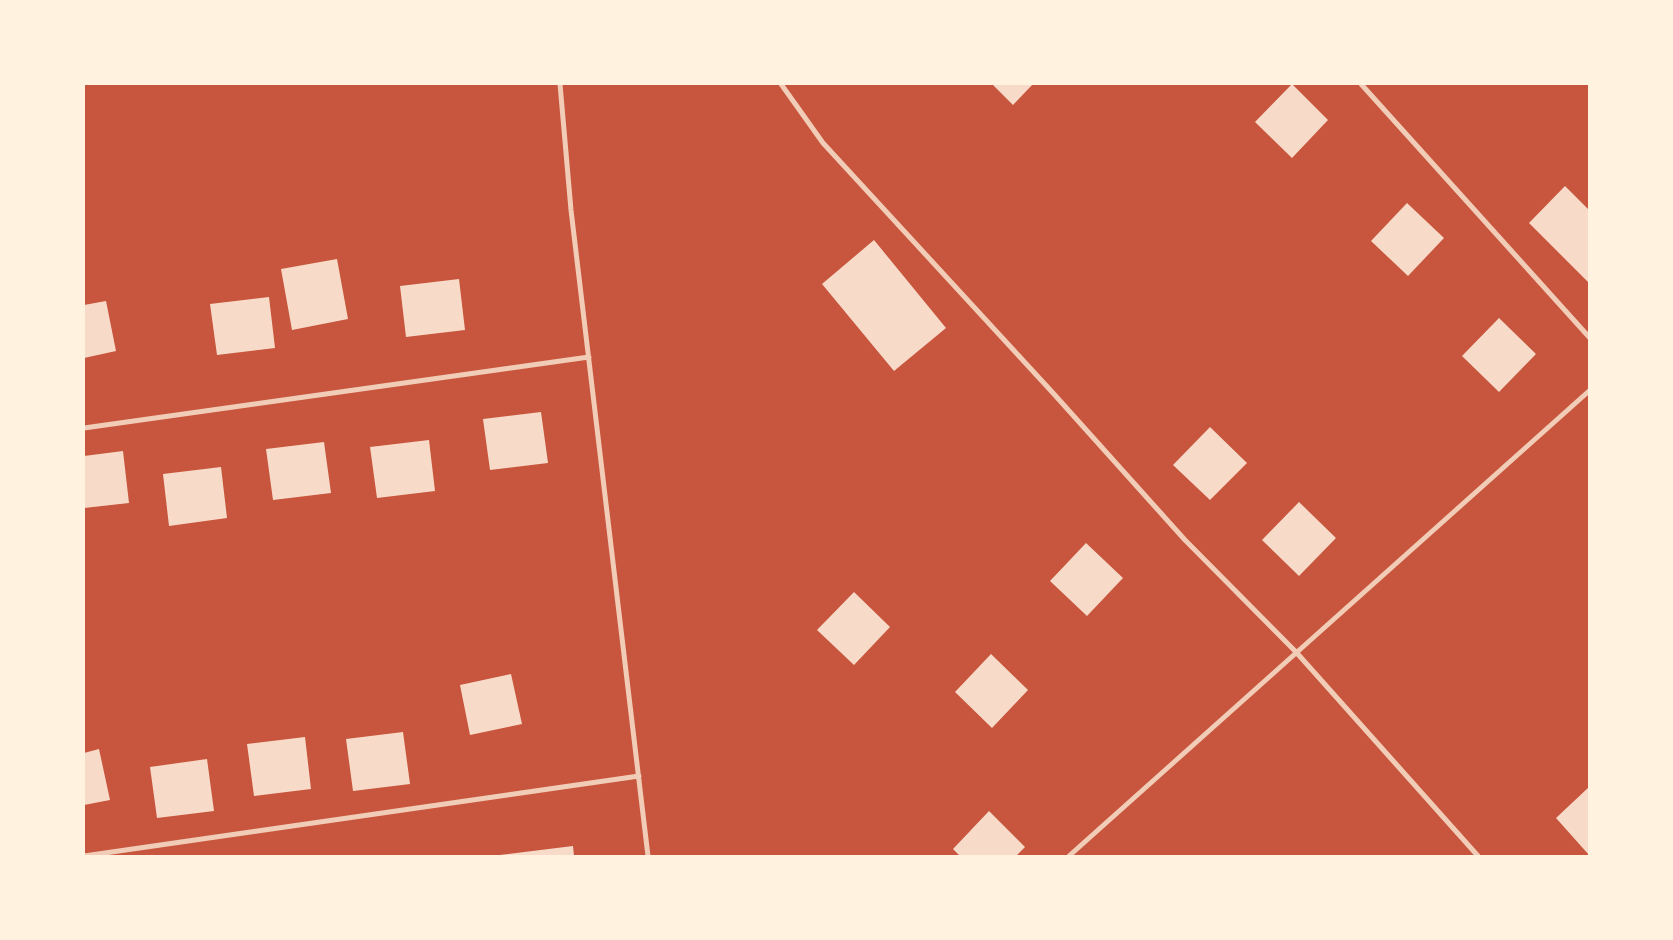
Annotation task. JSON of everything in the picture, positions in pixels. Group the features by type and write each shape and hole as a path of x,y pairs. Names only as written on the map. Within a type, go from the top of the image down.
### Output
{"street":[{"path":"560,84 572,210 648,856"},
{"path":"781,84 822,143 1053,393 1185,540 1296,652 1478,856"},
{"path":"1361,84 1589,337"},
{"path":"84,428 589,357"},
{"path":"1069,856 1589,391"},
{"path":"84,856 639,776"}],"building":[{"path":"992,84 1033,84 1013,105"},
{"path":"1292,84 1328,120 1292,158 1255,122"},
{"path":"1565,186 1589,210 1589,283 1529,223"},
{"path":"1407,203 1444,238 1408,276 1371,241"},
{"path":"874,240 946,328 894,371 822,284"},
{"path":"337,259 348,319 292,330 281,269"},
{"path":"459,279 465,330 406,337 400,286"},
{"path":"269,297 275,348 217,355 210,304"},
{"path":"106,301 116,351 84,358 84,305"},
{"path":"1499,318 1536,354 1499,392 1462,356"},
{"path":"541,412 548,463 490,470 483,419"},
{"path":"1210,427 1247,463 1210,500 1173,465"},
{"path":"429,440 435,491 377,498 370,447"},
{"path":"324,442 331,493 273,500 266,449"},
{"path":"123,451 129,503 84,508 84,456"},
{"path":"221,467 227,518 169,526 163,474"},
{"path":"1299,502 1336,538 1299,576 1262,540"},
{"path":"1086,543 1123,578 1087,616 1050,581"},
{"path":"854,592 890,627 854,665 817,630"},
{"path":"991,654 1028,690 992,728 955,692"},
{"path":"511,674 522,724 470,735 460,685"},
{"path":"403,732 410,784 353,791 346,739"},
{"path":"305,737 311,789 254,796 247,744"},
{"path":"99,749 110,800 84,805 84,753"},
{"path":"207,759 214,811 157,818 150,767"},
{"path":"1589,787 1589,855 1556,818"},
{"path":"989,811 1025,847 1016,856 960,856 953,849"},
{"path":"573,846 574,856 500,856 500,855"}]}
